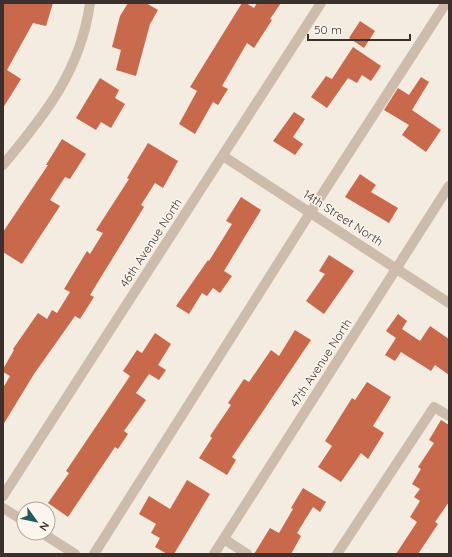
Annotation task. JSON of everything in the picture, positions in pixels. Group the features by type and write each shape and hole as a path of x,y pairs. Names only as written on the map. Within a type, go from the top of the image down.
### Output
{"street":[{"path":"3,165 42,118 71,69 87,22 90,3"},
{"name":"46th Avenue North","path":"3,496 321,3"},
{"path":"94,554 310,213 446,3"},
{"name":"14th Street North","path":"223,156 449,302"},
{"name":"47th Avenue North","path":"214,554 396,269 447,192"},
{"path":"337,554 434,406 449,416"},
{"path":"3,508 16,516"},
{"path":"224,539 247,554"},
{"path":"55,541 76,554"}],"building":[{"path":"3,3 53,3 46,26 33,23 7,70 21,79 3,108"},
{"path":"128,3 146,3 158,10 150,24 136,76 116,70 121,50 112,47 120,16"},
{"path":"242,3 246,3 254,8 257,3 281,3 270,19 272,20 254,48 247,43 222,86 228,89 218,105 213,102 195,134 179,124 197,91 190,87"},
{"path":"360,21 375,31 364,48 349,38"},
{"path":"353,47 381,66 371,81 362,75 357,83 348,78 327,108 311,97 326,76 332,79"},
{"path":"421,77 429,82 412,110 441,130 426,152 402,135 409,125 384,110 398,88 409,95"},
{"path":"100,78 119,90 115,98 125,104 111,128 101,122 96,130 76,118"},
{"path":"294,112 305,119 293,137 303,144 295,155 273,141"},
{"path":"62,139 86,154 70,179 65,177 50,200 60,206 22,264 3,252 3,232 48,165 46,165"},
{"path":"148,143 178,161 163,188 155,183 141,205 144,207 90,295 94,297 80,319 75,316 34,374 3,425 3,388 10,376 3,372 3,369 14,350 13,349 38,313 47,319 52,310 57,313 70,292 64,289 87,251 90,254 103,233 96,230 129,179 127,178"},
{"path":"360,174 376,185 371,192 398,208 389,223 345,197"},
{"path":"241,197 261,210 224,271 232,276 220,293 213,288 207,296 202,293 189,314 176,306 208,260 209,261 232,224 226,221"},
{"path":"329,255 354,271 324,314 306,301 325,274 319,271"},
{"path":"398,314 407,321 402,329 420,341 430,326 449,339 449,375 435,365 431,371 401,352 395,361 385,355 396,338 386,331"},
{"path":"295,330 311,340 232,457 236,460 227,475 199,458 212,438 210,436 231,405 228,403 244,379 249,382 271,350 279,356"},
{"path":"155,333 171,344 158,365 166,370 159,380 149,374 136,393 146,400 124,431 128,434 118,449 115,447 68,517 56,509 56,501 49,501 69,473 66,471 130,376 123,371 137,350 142,353"},
{"path":"367,382 391,397 373,426 384,433 368,459 361,453 341,482 318,467 332,446 325,441 352,398 355,400"},
{"path":"441,420 449,425 449,502 435,522 438,524 418,554 396,554 417,522 410,517 420,501 414,497 420,489 412,484 421,469 418,467 434,443 429,440"},
{"path":"187,480 210,494 174,554 167,554 155,547 160,538 151,533 156,524 139,514 149,496 170,509"},
{"path":"303,488 326,502 320,512 313,507 297,533 301,536 291,554 254,554 270,528 279,533"}]}
